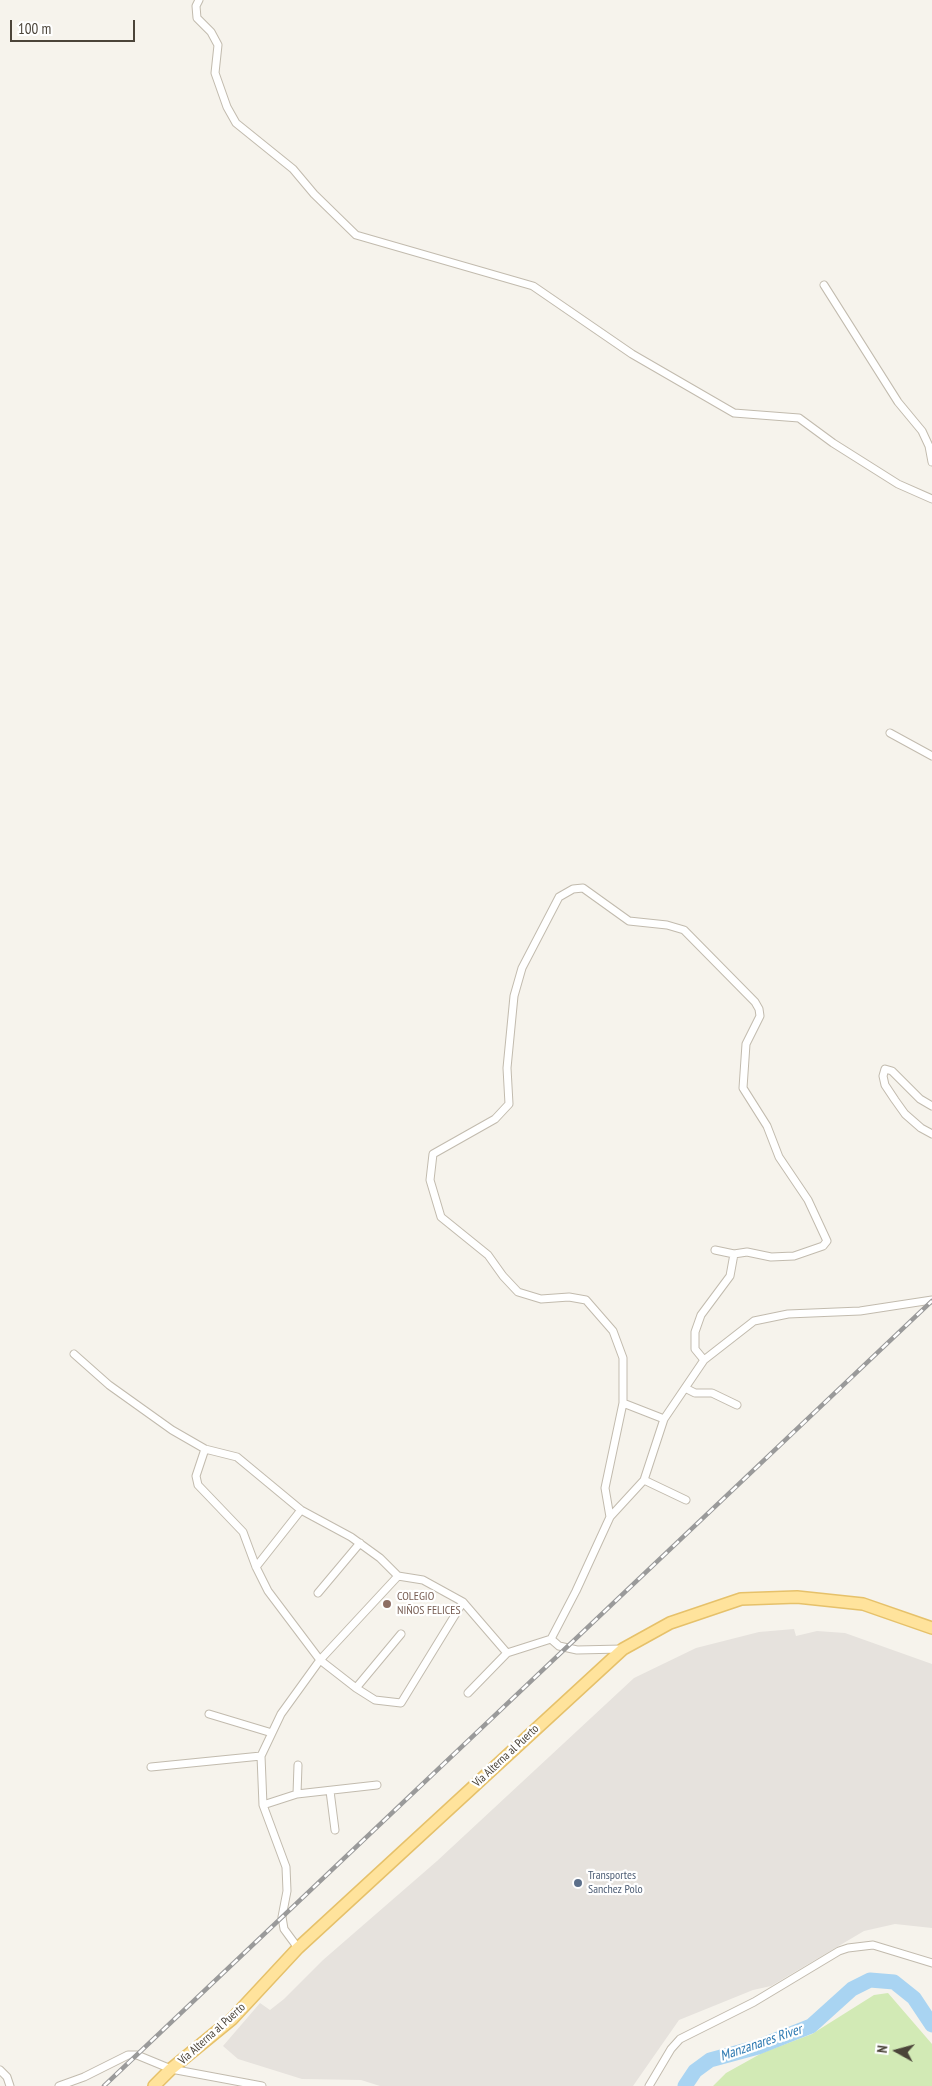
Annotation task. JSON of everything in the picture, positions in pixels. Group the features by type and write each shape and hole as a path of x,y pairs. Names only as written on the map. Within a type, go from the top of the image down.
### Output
{"main road":[{"name":"Vía Alterna al Puerto","path":"154,2086 171,2069 232,2019 298,1948 623,1649 670,1623 741,1599 797,1597 863,1604 932,1628"}],"street":[{"path":"199,0 196,6 197,18 211,32 218,45 215,74 227,107 236,123 293,169 314,194 356,235 533,286 632,354 734,413 799,418 833,443 898,484 932,499"},
{"path":"824,285 898,402 922,431 932,462"},
{"path":"890,733 932,756"},
{"path":"610,1517 606,1488 623,1403 623,1358 613,1331 586,1300 569,1297 541,1299 518,1292 502,1276 488,1255 441,1217 430,1180 433,1154 495,1119 509,1104 507,1068 514,996 522,968 559,897 573,889 583,888 629,921 666,925 684,930 759,1009 760,1016 746,1044 743,1088 767,1126 779,1157 808,1200 827,1241 823,1246 794,1256 771,1257 747,1252 734,1254 715,1250"},
{"path":"932,1106 920,1099 892,1070 885,1069 883,1076 885,1085 905,1114 921,1128 932,1134"},
{"path":"704,1360 695,1348 694,1332 701,1315 730,1276 734,1254"},
{"path":"468,1693 507,1653 551,1639 576,1591 610,1517 644,1480 664,1419 704,1360 754,1321 788,1314 860,1312 932,1300"},
{"path":"74,1354 109,1385 172,1430 205,1449 237,1457 301,1510 351,1537 380,1558 398,1576 423,1580 463,1602 507,1653"},
{"path":"685,1388 696,1393 712,1394 738,1405"},
{"path":"623,1403 664,1419"},
{"path":"205,1449 196,1476 198,1485 242,1532 256,1568 268,1591 320,1660 375,1700 400,1703 463,1602"},
{"path":"644,1480 686,1500"},
{"path":"256,1568 301,1510"},
{"path":"318,1593 360,1544"},
{"path":"298,1948 284,1929 282,1917 287,1891 286,1867 263,1805 261,1756 282,1714 320,1660 398,1576"},
{"path":"356,1688 402,1634"},
{"path":"551,1639 559,1646 577,1650 623,1649"},
{"path":"209,1714 272,1733"},
{"path":"151,1767 261,1756"},
{"path":"296,1794 298,1765"},
{"path":"263,1805 296,1794 330,1792 377,1785"},
{"path":"330,1792 335,1830"},
{"path":"649,2086 680,2039 754,2002 839,1951 873,1945 932,1963"},
{"path":"58,2086 84,2077 128,2055 137,2056 171,2069 262,2086"},
{"path":"0,2070 7,2077 10,2086"}],"shaded area":[{"name":"Transportes Sanchez Polo","path":"794,1629 796,1636 817,1631 845,1633 932,1664 932,1928 895,1924 864,1931 771,1986 753,1990 679,2020 633,2086 380,2086 361,2080 302,2079 238,2059 223,2046 260,2003 270,2010 284,1999 323,1960 437,1861 634,1678 696,1648 759,1632"}],"green space":[{"path":"888,1993 932,2044 932,2086 713,2086 726,2073 762,2053 812,2034 874,1995"}],"waterway":[{"name":"Manzanares River","path":"685,2086 695,2071 710,2060 758,2047 811,2026 852,1989 870,1980 894,1982 914,1998 932,2025"}],"railway":[{"path":"104,2086 932,1301"}],"place":[{"name":"COLEGIO NIÑOS FELICES","path":"387,1604"},
{"name":"Transportes Sanchez Polo","path":"578,1883"}]}
